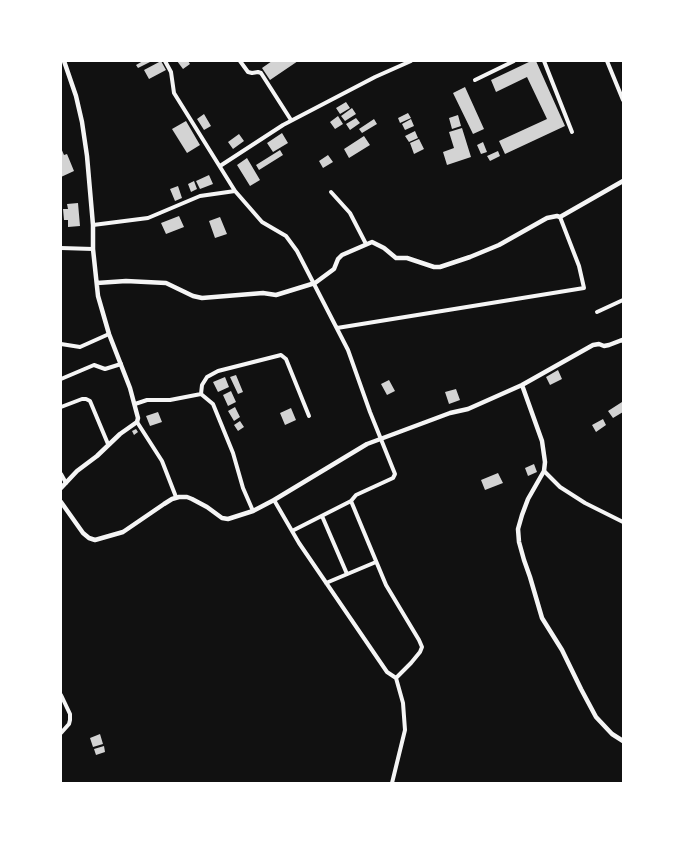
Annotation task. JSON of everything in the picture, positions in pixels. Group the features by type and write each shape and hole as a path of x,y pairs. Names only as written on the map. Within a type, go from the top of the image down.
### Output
{"street":[{"path":"64,61 76,96 82,122 87,156 93,225 93,249 98,296 109,334 135,404 138,418 137,422 162,461 176,497"},
{"path":"165,61 171,72 174,93 235,191 262,222 286,236 315,283 348,350 395,474 393,478 356,495 352,501 292,531"},
{"path":"240,61 248,72 261,73 292,120"},
{"path":"220,166 292,120 375,77 411,61"},
{"path":"475,80 514,61"},
{"path":"544,61 572,132"},
{"path":"607,61 623,100"},
{"path":"97,283 166,283 193,296 202,298 263,293 276,295 315,283 334,268 338,259 342,255 372,242 377,243 396,258 407,258 434,268 440,267 457,262 499,244 547,218 557,216 560,217 623,181"},
{"path":"93,225 148,218 200,196 235,191"},
{"path":"331,192 350,213 366,244"},
{"path":"337,328 584,288 579,266 560,217"},
{"path":"61,248 93,249"},
{"path":"597,312 623,300"},
{"path":"61,344 80,347 109,334"},
{"path":"61,502 83,533 89,538 95,540 123,532 176,497 187,497 207,507 222,518 228,519 253,511 274,500 367,444 450,413 468,409 522,385 593,345 599,344 604,346 623,341"},
{"path":"201,394 202,385 207,377 218,371 281,355 286,359 308,416"},
{"path":"61,379 94,365 105,369 121,364"},
{"path":"522,385 542,441 545,462 544,471 528,499 518,529 519,542 524,560 542,618 562,650 596,717 612,734 623,741"},
{"path":"135,404 147,400 170,400 201,394"},
{"path":"201,394 213,404 233,453 243,488 253,511"},
{"path":"61,407 82,399 90,401 108,444"},
{"path":"61,488 77,470 89,460 97,456 108,444 137,422"},
{"path":"544,471 560,487 585,503 623,522"},
{"path":"61,474 66,483"},
{"path":"274,500 298,544 388,672 396,678 403,703 405,730 392,783"},
{"path":"352,501 386,585 422,647 411,663 396,678"},
{"path":"322,516 347,574"},
{"path":"326,583 376,562"},
{"path":"61,695 70,714 70,720 69,724 61,733"}],"building":[{"path":"143,61 152,61 138,68 136,65"},
{"path":"161,61 166,70 149,79 144,70"},
{"path":"177,61 188,61 190,64 183,69"},
{"path":"272,61 298,61 270,80 262,68"},
{"path":"531,61 536,61 565,126 505,154 499,141 547,119 527,77 496,92 491,80"},
{"path":"465,87 484,129 473,134 453,93"},
{"path":"346,102 350,108 340,114 336,108"},
{"path":"352,108 356,114 345,121 341,116"},
{"path":"408,113 411,118 400,123 398,118"},
{"path":"204,114 211,126 204,130 197,119"},
{"path":"458,115 461,126 452,129 449,118"},
{"path":"338,116 343,124 335,129 330,122"},
{"path":"356,118 360,123 350,130 346,124"},
{"path":"374,119 377,124 362,133 359,129"},
{"path":"411,119 414,126 405,130 402,124"},
{"path":"186,121 200,145 187,153 172,129"},
{"path":"462,128 471,157 447,165 443,152 454,148 449,132"},
{"path":"415,131 418,138 409,142 405,136"},
{"path":"282,133 288,143 273,152 267,143"},
{"path":"239,134 244,141 233,149 228,142"},
{"path":"364,136 370,145 349,158 344,149"},
{"path":"419,139 424,149 414,154 410,143"},
{"path":"483,142 487,152 481,154 477,145"},
{"path":"61,148 64,155 67,154 74,171 61,177"},
{"path":"280,150 283,155 259,170 256,165"},
{"path":"498,151 500,156 490,161 487,156"},
{"path":"328,155 333,162 323,168 319,161"},
{"path":"247,158 260,180 250,186 237,165"},
{"path":"209,175 213,184 200,189 196,181"},
{"path":"194,181 197,189 191,192 188,184"},
{"path":"178,186 182,198 175,201 170,189"},
{"path":"78,203 80,226 68,227 68,220 64,220 63,209 68,209 67,204"},
{"path":"179,216 184,227 166,234 161,223"},
{"path":"220,217 227,234 215,238 209,221"},
{"path":"558,370 562,379 550,385 546,377"},
{"path":"236,375 243,392 238,394 230,377"},
{"path":"225,377 229,387 218,392 213,382"},
{"path":"389,380 395,391 387,395 381,384"},
{"path":"456,389 460,400 449,404 445,392"},
{"path":"231,391 236,402 228,406 223,395"},
{"path":"622,402 623,412 613,418 608,411"},
{"path":"235,407 240,417 234,421 228,411"},
{"path":"291,408 296,420 285,425 280,413"},
{"path":"158,412 162,422 150,426 146,416"},
{"path":"603,419 606,425 596,432 592,425"},
{"path":"240,421 244,427 238,431 234,425"},
{"path":"136,429 138,432 134,435 132,431"},
{"path":"534,464 537,472 528,476 525,468"},
{"path":"498,473 503,483 485,490 481,480"},
{"path":"100,734 103,744 93,747 90,738"},
{"path":"104,746 105,752 96,755 94,749"}]}
